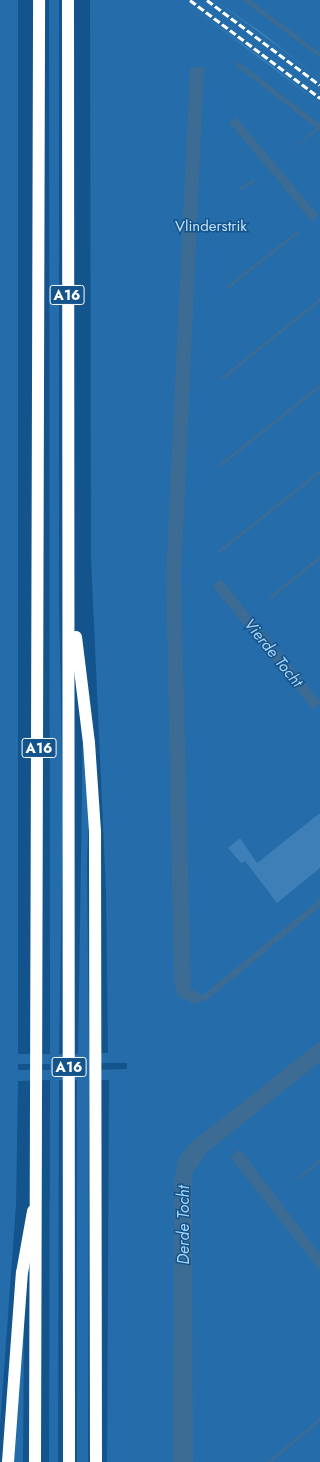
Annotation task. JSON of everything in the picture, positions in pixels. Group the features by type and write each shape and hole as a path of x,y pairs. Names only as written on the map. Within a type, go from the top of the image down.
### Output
{"highway":[{"name":"A16","path":"35,1462 39,1176 39,0"},
{"name":"A16","path":"68,0 69,1462"},
{"name":"A16","path":"68,590 83,680 94,831 96,1462"},
{"name":"A16","path":"8,1462 22,1273 39,1176"}],"green space":[{"name":"Vlinderstrik","path":"0,0 18,0 18,1054 50,1054 49,0 59,0 59,599 63,815 59,1054 78,1054 83,723 90,802 87,858 89,1053 108,1053 106,892 91,558 90,0 320,0 320,1462 107,1462 109,1080 89,1080 88,1462 77,1462 77,1080 59,1080 58,1462 49,1462 50,1080 18,1081 16,1205 0,1426","holes":["89,1063 127,1063 127,1069 89,1070","18,1064 50,1064 50,1070 18,1070","59,1064 77,1064 77,1070 59,1070"]},
{"path":"24,1321 23,1462 11,1462"}],"water":[{"path":"242,0 250,0 320,53 320,58"},
{"path":"239,62 320,124 320,129 288,153 316,128 235,65"},
{"path":"204,67 181,577 191,989 203,995 320,899 320,907 207,1000 194,1004 178,996 174,983 166,575 190,68"},
{"path":"236,117 319,216 312,222 229,123"},
{"name":"Vierde Tocht","path":"221,579 320,701 320,703 313,709 212,586"},
{"name":"Derde Tocht","path":"320,1041 320,1062 206,1153 192,1174 193,1462 173,1462 174,1180 178,1160 188,1145"},
{"path":"240,1149 320,1254 320,1271 230,1157"},
{"path":"320,1159 320,1163 296,1181 296,1179"}],"building":[{"path":"182,0 271,65 320,104 270,66"},
{"path":"215,0 264,34 320,79 284,51"},
{"path":"320,813 320,868 277,903 245,861 241,863 228,848 240,838 257,863"}],"waterway":[{"path":"241,188 253,180"},
{"path":"228,286 297,232"},
{"path":"223,377 320,299"},
{"path":"221,464 320,385"},
{"path":"219,551 320,471"},
{"path":"270,597 320,557"},
{"path":"268,1462 320,1419"}],"railway":[{"path":"190,0 320,98"},
{"path":"207,0 320,85"}]}
